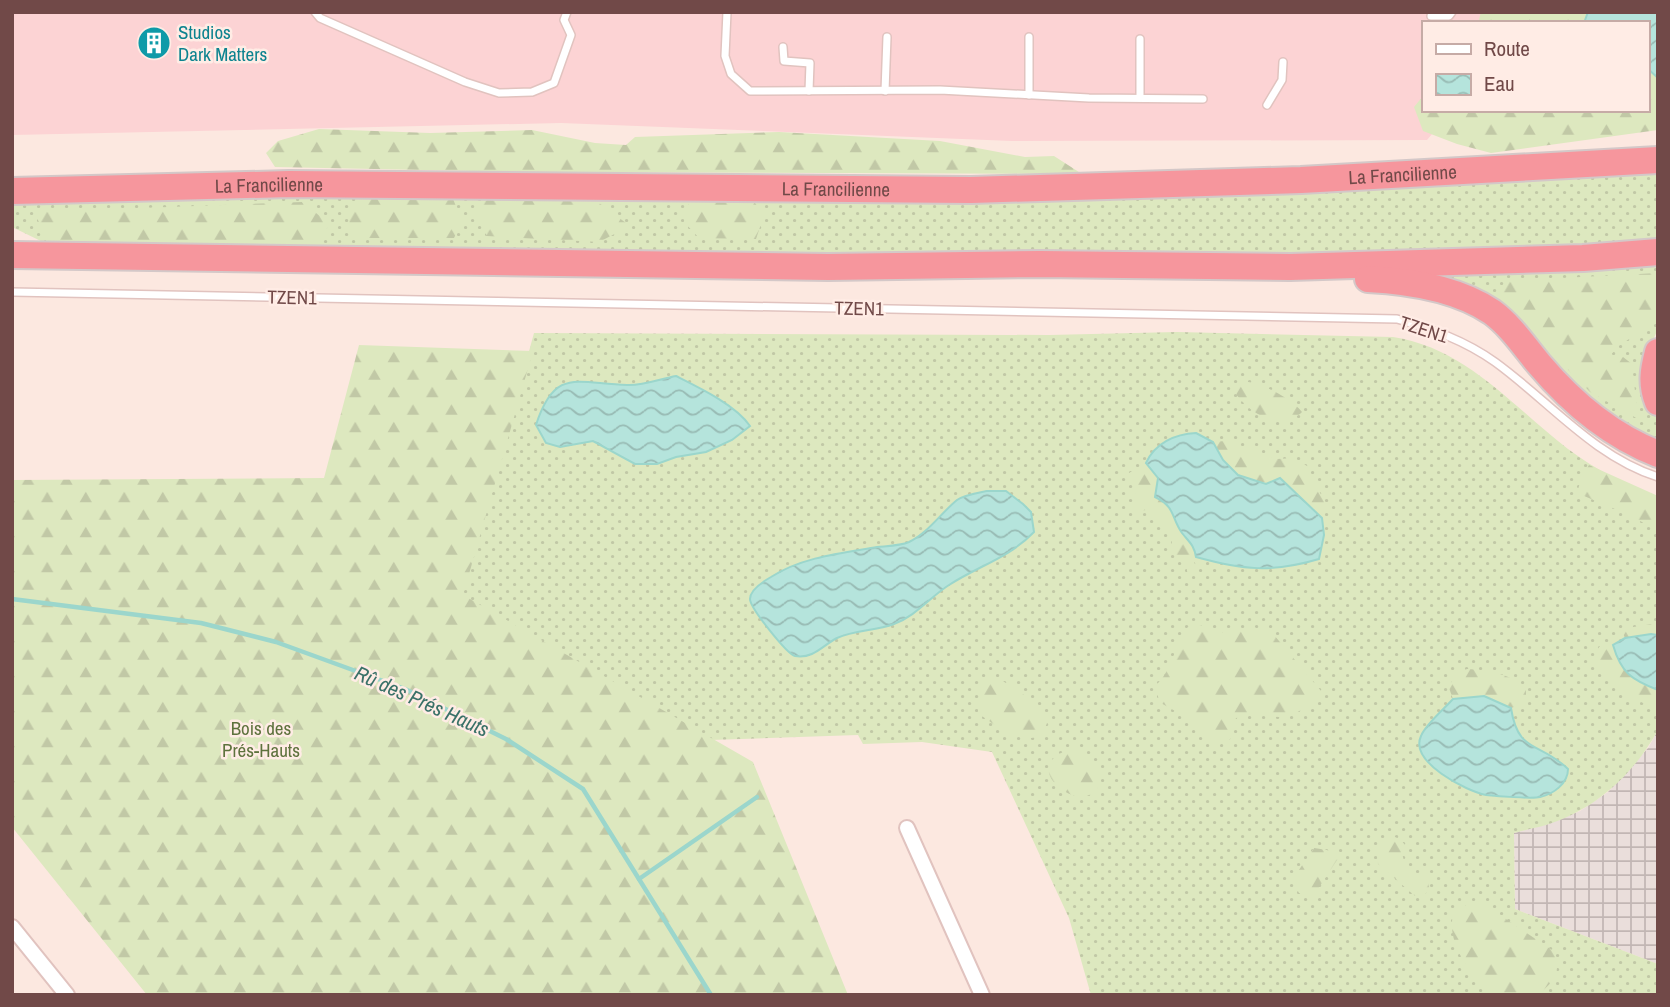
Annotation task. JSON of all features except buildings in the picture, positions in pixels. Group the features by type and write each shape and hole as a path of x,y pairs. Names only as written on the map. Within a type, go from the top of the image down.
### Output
{"highway":[{"path":"1479,171 1543,154 1658,143"},
{"name":"La Francilienne","path":"12,191 289,184 971,190 1287,180 1658,160"},
{"path":"12,255 828,267 1040,264 1290,267 1583,258 1658,252"},
{"path":"1290,267 1327,277 1388,280 1475,303 1508,326 1540,365 1582,408 1619,435 1658,454"},
{"path":"1658,352 1652,372 1653,389 1658,402"}],"street":[{"path":"908,828 982,995"},
{"path":"12,927 65,994"}],"lane":[{"path":"315,12 320,18 376,43 465,82 499,93 532,92 554,83 571,35 564,20 567,12"},
{"path":"727,12 725,56 731,74 750,91 886,90 1203,99"},
{"path":"1431,16 1449,16 1452,12"},
{"path":"886,90 887,37"},
{"path":"1029,37 1029,95"},
{"path":"1140,39 1140,98"},
{"path":"783,47 784,61 810,63 809,90"},
{"path":"1267,105 1282,80 1283,62"},
{"name":"TZEN1","path":"12,292 1397,319 1442,332 1494,362 1598,447 1642,472 1658,477"}],"shaded area":[{"path":"12,12 1509,12 1507,21 1422,21 1422,112 1450,112 1427,140 1012,141 561,123 12,135"},
{"path":"1658,730 1658,964 1515,909 1514,833 1548,824 1580,811 1608,792 1648,748"}],"green space":[{"path":"1481,12 1658,12 1658,130 1491,153 1423,131 1414,107 1422,97 1422,112 1649,112 1649,21 1479,21"},
{"path":"319,129 430,133 532,130 595,143 626,145 635,137 779,132 940,141 1025,157 1054,156 1082,174 526,172 275,167 266,153 278,141"},
{"path":"1658,171 1658,242 1564,249 1245,256 978,258 47,244 12,227 12,203 405,194 1057,199 1262,195"},
{"path":"367,195 439,195 453,199 462,221 454,238 351,238 348,209"},
{"path":"493,196 591,197 630,226 599,242 487,236 472,209"},
{"path":"690,198 752,199 764,215 756,239 699,238 684,222"},
{"path":"302,202 330,224 316,245 293,248 47,244 35,212"},
{"path":"1658,262 1658,329 1647,353 1646,393 1658,422 1658,445 1601,412 1542,352 1424,279 1442,272"},
{"path":"1658,273 1658,321 1618,346 1610,356 1611,362 1623,357 1632,364 1638,419 1590,392 1495,296 1506,281"},
{"path":"1177,332 1393,337 1419,343 1466,366 1589,464 1658,499 1658,730 1625,775 1597,800 1564,818 1514,833 1515,909 1658,964 1658,995 1091,995 1069,918 992,752 922,742 863,744 858,735 711,740 460,603 534,333 1049,335"},
{"name":"Bois des Prés-Hauts","path":"359,345 533,351 463,595 753,762 848,995 147,995 12,827 12,480 324,478"},
{"path":"1240,381 1273,391 1302,412 1295,417 1278,419 1256,413 1234,392 1235,385"},
{"path":"1225,441 1277,459 1294,458 1307,466 1327,507 1322,518 1280,478 1258,482 1248,480 1232,469 1213,442"},
{"path":"1146,463 1161,487 1182,533 1195,551 1194,562 1197,569 1188,576 1186,565 1170,551 1174,532 1154,519 1148,510 1134,511 1133,504 1137,498 1131,479 1128,479 1129,473"},
{"path":"1589,465 1658,496 1658,530 1577,493"},
{"path":"1658,623 1658,635 1625,638 1621,629"},
{"path":"1200,625 1228,634 1251,626 1274,635 1321,691 1298,712 1289,716 1236,718 1229,742 1217,745 1202,735 1195,722 1159,702 1156,685 1166,672 1188,627"},
{"path":"1603,643 1613,645 1629,674 1658,690 1658,710 1627,695 1606,679 1597,665 1596,657 1597,650"},
{"path":"1467,669 1491,672 1513,679 1526,688 1526,703 1511,708 1484,696 1453,699 1449,688 1454,675"},
{"path":"996,677 1026,696 1038,708 1047,723 1042,733 1025,738 1014,735 978,713 982,687"},
{"path":"1071,750 1087,756 1094,764 1101,780 1096,792 1083,797 1074,796 1060,788 1050,776 1050,762 1057,755"},
{"path":"1392,836 1405,845 1402,854 1408,873 1427,877 1429,887 1425,895 1415,896 1378,864 1377,852"},
{"path":"1314,848 1327,850 1339,857 1314,895 1299,893 1292,880"},
{"path":"1466,905 1485,905 1555,952 1557,971 1549,985 1538,995 1490,995 1462,959 1453,937 1453,915"}],"water":[{"path":"1588,12 1658,12 1658,78 1649,70 1649,21 1585,21"},
{"path":"676,376 726,404 750,426 732,440 706,452 676,457 657,464 635,464 593,441 560,447 546,443 536,425 551,394 570,382 633,385"},
{"path":"1196,433 1213,442 1223,460 1238,475 1266,484 1280,478 1322,518 1324,535 1319,559 1287,566 1258,568 1228,565 1196,557 1193,547 1179,528 1170,509 1155,497 1158,478 1146,463 1166,441"},
{"path":"987,491 1006,491 1023,504 1031,512 1034,532 1004,555 949,585 902,621 844,635 813,653 795,656 777,639 752,604 750,599 755,589 783,570 823,557 909,542 957,500"},
{"path":"1658,635 1658,690 1641,683 1624,669 1613,645 1625,638"},
{"path":"1484,696 1511,708 1514,723 1524,740 1568,769 1566,779 1555,791 1536,798 1486,795 1453,781 1423,756 1420,746 1423,732 1453,699"}],"waterway":[{"name":"Rû des Prés Hauts","path":"12,599 201,623 276,642 405,689 506,739 583,789 711,995"},
{"path":"639,879 757,797"}],"place":[{"name":"Studios Dark Matters","path":"154,43"}]}
